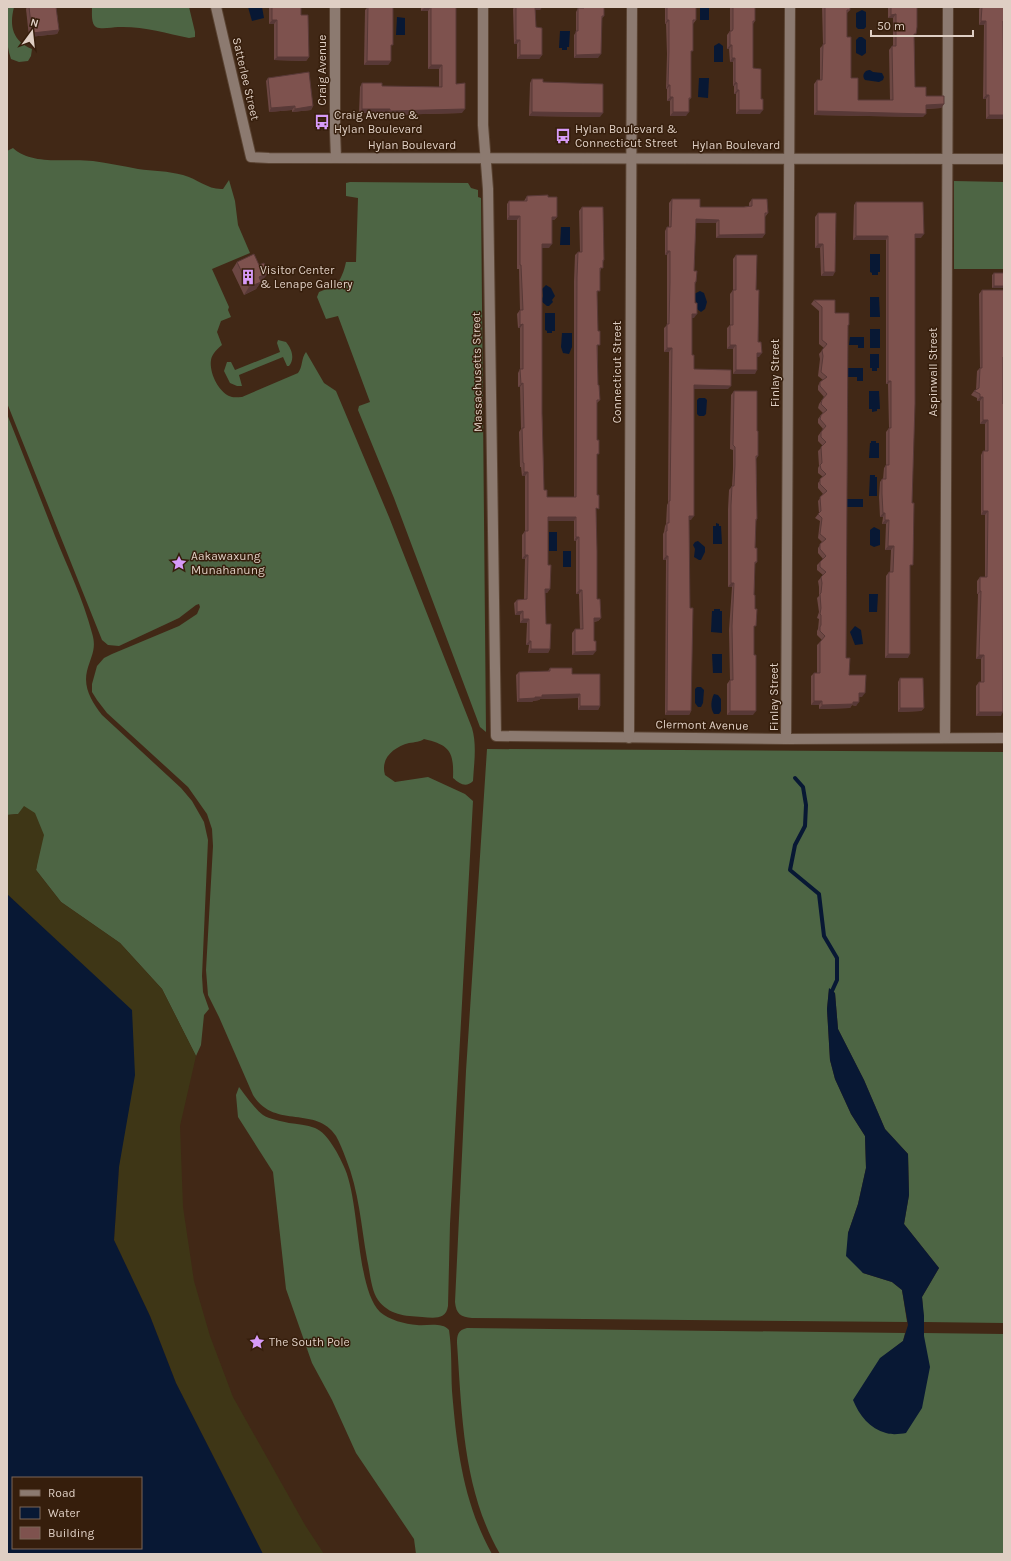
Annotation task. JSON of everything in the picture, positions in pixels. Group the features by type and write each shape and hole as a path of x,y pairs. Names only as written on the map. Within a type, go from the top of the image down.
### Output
{"street":[{"name":"Satterlee Street","path":"216,7 251,157"},
{"name":"Craig Avenue","path":"335,7 336,158"},
{"name":"Massachusetts Street","path":"483,7 483,125 488,189 496,736"},
{"name":"Connecticut Street","path":"629,738 632,7"},
{"name":"Finlay Street","path":"786,739 790,7"},
{"name":"Aspinwall Street","path":"945,738 946,159 948,7"},
{"name":"Hylan Boulevard","path":"251,157 1004,159"},
{"name":"Clermont Avenue","path":"496,736 786,739 1004,738"}],"green space":[{"path":"7,7 14,7 12,27 14,32 20,42 32,49 31,56 28,61 19,62 11,59 7,40"},
{"path":"92,7 189,7 195,37 189,38 154,30 127,27 98,28 94,26 93,23"},
{"path":"13,148 21,154 40,159 93,161 177,174 218,189 223,189 229,180 235,201 238,225 250,253 212,269 229,307 228,310 231,317 221,321 217,332 222,345 212,356 211,360 211,370 215,381 225,394 234,397 242,397 298,373 306,352 324,383 336,391 389,517 472,728 475,747 473,781 468,784 465,785 453,778 453,762 449,751 440,744 424,739 403,745 393,750 386,758 384,769 385,775 395,782 428,777 465,794 473,801 450,1224 448,1306 447,1311 442,1316 431,1318 398,1314 382,1305 376,1296 371,1281 354,1183 345,1156 336,1136 328,1127 318,1121 272,1112 262,1106 253,1095 208,995 206,970 213,846 212,829 207,814 188,787 107,713 92,692 92,684 97,666 104,658 179,626 197,614 200,607 199,604 196,605 179,618 119,646 108,645 102,640 7,403 7,151"},
{"path":"954,181 1004,182 1004,269 954,269"},
{"path":"346,183 468,183 471,188 478,190 478,197 481,198 486,732 480,727 394,498 358,410 359,406 370,402 338,316 326,319 317,297 319,292 333,286 338,282 343,273 346,262 356,262 358,198 346,196"},
{"path":"278,340 286,342 290,348 292,360 289,366 287,366 283,357 239,375 242,386 237,386 230,383 224,371 227,362 231,362 235,370 280,352 277,343"},
{"path":"7,414 80,596 88,620 94,644 86,677 89,694 102,715 181,788 192,801 204,822 208,840 202,976 203,992 209,1009 204,1015 201,1045 196,1056 162,989 120,943 61,902 36,870 38,857 18,814 7,815"},
{"path":"487,749 1004,752 1004,1323 924,1322 922,1297 939,1268 904,1224 909,1195 908,1154 885,1129 864,1080 838,1029 835,993 829,989 827,1009 830,1060 835,1079 851,1114 865,1136 866,1168 858,1204 848,1233 863,1273 892,1282 902,1290 907,1322 472,1318 462,1316 458,1312 455,1302 466,1071"},
{"path":"239,1087 253,1106 263,1115 275,1120 315,1128 329,1140 337,1152 350,1184 362,1265 367,1284 372,1300 380,1312 402,1323 438,1325 449,1330 456,1434 463,1475 474,1515 492,1554 416,1554 414,1539 356,1453 332,1400 312,1363 286,1289 273,1172 238,1117 236,1095"},
{"path":"467,1328 905,1333 903,1341 880,1359 924,1336 924,1333 1004,1334 1004,1554 500,1554 488,1530 478,1504 466,1452 457,1338 462,1330"}],"sand":[{"path":"24,806 35,813 44,835 36,870 61,902 120,943 162,989 196,1056 180,1126 183,1207 194,1281 210,1336 233,1397 305,1525 324,1554 263,1554 176,1383 150,1316 114,1240 119,1167 49,934 7,894 7,815 18,814"}],"water":[{"path":"248,7 262,7 264,18 252,21"},
{"path":"700,7 709,7 709,20 700,20"},
{"path":"862,10 866,12 866,27 864,29 858,29 856,27 856,13"},
{"path":"397,17 405,18 405,35 396,35"},
{"path":"560,31 570,31 569,47 567,47 567,50 562,50 562,48 559,48"},
{"path":"859,37 866,40 866,53 862,56 856,53 856,40"},
{"path":"719,43 723,46 723,62 714,62 714,46"},
{"path":"870,70 873,72 882,73 884,77 883,80 879,82 865,80 863,76 864,73"},
{"path":"699,78 709,78 708,98 698,97"},
{"path":"561,227 570,227 570,245 560,245"},
{"path":"870,254 880,254 880,272 878,272 878,275 872,275 870,272"},
{"path":"546,285 551,288 555,296 552,300 553,302 549,306 541,301 543,296 542,289"},
{"path":"700,291 704,293 707,302 705,309 701,312 697,309 694,294"},
{"path":"870,297 879,297 880,317 870,317"},
{"path":"545,313 555,313 555,331 552,331 552,333 547,333 545,330"},
{"path":"870,329 880,329 880,348 870,348"},
{"path":"562,333 572,333 572,347 569,354 563,353 561,347"},
{"path":"850,337 864,337 864,348 858,348 858,345 849,345"},
{"path":"870,354 879,354 879,368 877,368 877,371 872,371 872,368 870,368"},
{"path":"846,368 863,368 863,381 857,381 857,377 846,377"},
{"path":"869,391 879,391 880,409 877,409 877,411 872,412 872,409 869,409"},
{"path":"699,398 705,398 707,400 706,414 704,416 699,416 697,414 697,400"},
{"path":"871,441 876,441 876,443 879,443 879,458 869,458"},
{"path":"870,475 875,475 875,477 877,477 877,496 869,496"},
{"path":"846,499 863,499 863,507 846,507"},
{"path":"716,523 721,526 722,544 713,544 713,526 716,526"},
{"path":"874,527 880,530 880,545 874,547 870,545 870,530"},
{"path":"549,532 557,532 557,551 549,551"},
{"path":"698,541 705,547 705,552 701,560 694,557 695,549 693,545"},
{"path":"563,551 571,551 571,567 563,567"},
{"path":"869,594 878,594 877,612 869,612"},
{"path":"714,609 720,609 720,611 722,611 722,633 711,632 712,611 714,611"},
{"path":"855,626 861,630 863,644 855,645 850,632"},
{"path":"712,654 722,654 722,673 713,673"},
{"path":"697,687 701,687 704,690 703,703 701,707 698,707 695,703 695,689"},
{"path":"714,694 718,695 721,699 721,711 719,714 714,714 711,707"},
{"path":"7,894 132,1010 135,1075 119,1167 114,1240 150,1316 176,1383 263,1554 7,1554"},
{"path":"829,988 835,993 838,1029 864,1080 885,1129 908,1154 909,1195 904,1224 939,1268 922,1297 924,1336 930,1367 922,1408 906,1433 888,1434 870,1425 858,1411 853,1400 880,1358 903,1341 908,1325 902,1290 892,1282 863,1273 846,1256 848,1233 858,1204 866,1168 865,1136 851,1114 835,1079 830,1060 827,1009"}],"building":[{"path":"29,7 56,7 59,30 32,33"},
{"path":"272,7 301,7 301,15 308,15 309,57 277,57 277,20 272,20"},
{"path":"368,7 393,7 393,45 391,45 391,61 367,61"},
{"path":"431,7 456,7 456,84 465,83 465,109 390,111 390,109 362,109 362,83 382,83 382,86 442,87 442,65 431,65"},
{"path":"516,7 535,7 536,27 542,28 542,55 520,55 520,40 516,40"},
{"path":"604,7 604,16 602,16 601,54 576,55 578,8"},
{"path":"667,7 696,7 696,20 693,20 693,51 691,51 691,98 689,98 689,112 673,112 673,97 670,97 670,85 668,85 669,20 667,20"},
{"path":"733,7 755,7 755,21 753,21 753,68 761,69 761,99 763,99 763,110 739,110 739,90 737,90 737,83 735,82 735,58 732,58 732,45 730,45 730,31 733,29"},
{"path":"825,7 850,7 850,10 847,10 847,37 851,37 851,78 858,78 858,100 893,100 892,46 896,46 896,14 891,15 891,7 917,7 917,27 916,34 914,34 915,87 926,87 926,96 944,96 944,104 926,105 926,114 817,111 817,80 822,80 823,44 825,44"},
{"path":"982,7 1004,7 1004,115 989,115 989,95 986,95 986,21 981,21"},
{"path":"309,72 313,106 295,109 295,106 271,108 268,78"},
{"path":"532,79 543,79 543,82 603,84 603,113 532,112"},
{"path":"548,195 548,197 557,197 557,217 552,217 552,244 542,244 542,413 544,490 547,490 547,497 576,497 577,277 578,252 582,252 582,207 603,207 604,260 603,268 600,268 600,291 597,291 598,331 600,331 600,345 597,345 600,400 597,400 597,440 599,440 599,454 597,454 597,495 599,495 599,509 596,508 597,599 600,599 601,618 594,618 594,641 596,641 596,651 575,652 575,629 583,629 582,590 579,590 579,537 576,537 576,517 548,517 548,565 551,565 550,589 545,589 546,624 551,624 550,649 531,649 531,641 529,641 529,619 523,619 523,611 517,612 517,600 527,599 528,555 525,555 525,531 528,531 528,472 524,472 523,463 523,383 521,384 520,369 523,369 523,324 520,325 520,310 523,310 520,265 520,216 509,216 509,201 527,201 527,196"},
{"path":"672,199 700,199 700,207 744,207 752,206 752,199 767,199 768,213 765,213 765,234 719,235 719,220 696,219 694,271 697,271 695,282 695,303 697,303 697,314 692,314 692,355 694,355 694,369 731,370 731,386 694,385 694,516 689,516 690,608 693,608 691,711 667,711 668,556 666,556 666,531 667,523 669,523 670,501 672,348 667,348 667,324 669,324 670,251 667,251 667,227 671,227"},
{"path":"856,202 923,202 924,234 915,234 915,404 912,503 914,503 913,565 910,565 910,654 888,654 889,572 893,572 894,546 888,546 889,520 885,520 885,513 883,513 882,479 886,479 886,465 889,465 889,428 891,428 891,381 888,381 888,236 856,236"},
{"path":"818,213 836,213 835,272 824,272 823,244 818,244"},
{"path":"254,254 259,265 264,263 268,273 259,277 261,282 249,287 237,262"},
{"path":"736,255 757,255 756,290 759,290 758,342 761,342 762,353 757,353 757,370 736,370 736,345 730,345 730,325 733,325 733,290 736,290"},
{"path":"994,273 1004,273 1004,286 994,286"},
{"path":"982,290 1004,290 1003,712 979,712 979,682 984,682 984,655 979,655 980,577 987,577 988,511 983,511 983,451 988,451 988,420 983,420 983,397 980,397 980,394 974,391 979,388 980,368 982,368"},
{"path":"814,300 835,300 835,313 849,313 846,658 850,658 849,675 866,675 865,693 859,693 859,702 853,702 853,704 822,705 822,701 814,701 814,673 820,673 820,642 825,636 820,631 820,594 822,583 821,577 826,572 820,567 820,562 826,556 820,549 820,544 826,539 820,534 822,518 818,514 821,511 820,497 827,491 820,484 820,479 826,474 821,469 820,465 822,463 821,447 826,442 821,437 821,432 826,426 820,419 821,415 827,410 821,404 822,400 827,394 820,386 820,382 827,377 821,372 823,356 822,350 827,344 822,340 822,307"},
{"path":"734,391 757,391 758,456 756,456 757,519 755,548 757,548 757,562 755,562 754,595 755,609 757,609 756,626 754,626 754,655 756,655 756,711 730,711 730,680 733,680 732,626 734,583 731,583 731,505 735,465 735,447 733,445"},
{"path":"550,668 572,668 572,674 600,674 600,706 580,706 580,694 542,695 542,697 519,699 519,672 550,671"},
{"path":"900,678 923,678 924,708 900,708"}],"waterway":[{"path":"795,778 803,787 806,805 805,826 795,845 790,870 819,894 824,936 837,958 837,980 832,991"}],"place":[{"name":"Craig Avenue & Hylan Boulevard","path":"322,122"},
{"name":"Hylan Boulevard & Connecticut Street","path":"563,136"},
{"name":"Visitor Center & Lenape Gallery","path":"248,277"},
{"name":"Aakawaxung Munahanung","path":"179,563"},
{"name":"The South Pole","path":"257,1342"}]}
